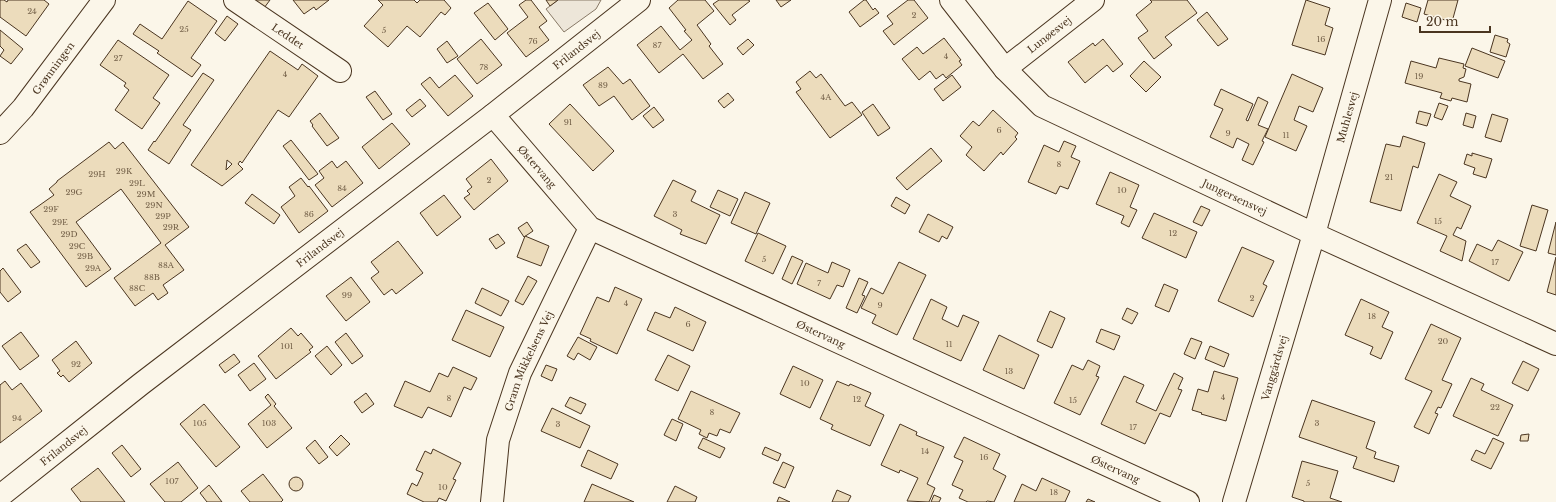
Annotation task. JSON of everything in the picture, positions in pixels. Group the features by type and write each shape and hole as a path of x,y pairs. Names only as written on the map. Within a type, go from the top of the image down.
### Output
{"street":[{"name":"Grønningen","path":"0,133 24,108 104,0"},
{"name":"Leddet","path":"235,0 340,72"},
{"name":"Jungersensvej","path":"951,0 1005,69 1042,106 1314,234 1556,344"},
{"name":"Lunøesvej","path":"1005,69 1093,0"},
{"name":"Muhlesvej","path":"1314,234 1380,0"},
{"name":"Frilandsvej","path":"0,496 141,384 493,115 635,1"},
{"name":"Østervang","path":"493,115 590,228 1188,502"},
{"name":"Gram Mikkelsens Vej","path":"492,502 498,440 520,373 590,228"},
{"name":"Vanggårdsvej","path":"1234,502 1314,234"}],"shaded area":[{"path":"558,0 601,0 596,9 564,32 546,9"}],"building":[{"path":"0,0 7,2 8,0 44,0 49,4 26,36 0,17"},
{"path":"252,0 270,0 264,8"},
{"path":"293,0 329,0 316,10 314,7 304,14"},
{"path":"378,0 414,0 417,3 420,0 444,0 451,8 445,15 441,12 420,37 407,26 388,47 364,26 383,5"},
{"path":"526,0 531,0 547,21 539,27 549,40 526,57 507,33 528,17 519,5"},
{"path":"546,0 558,0 550,6"},
{"path":"678,0 705,0 714,11 697,25 711,44 709,46 723,64 703,79 683,54 659,73 637,45 661,26 680,50 692,40 684,31 686,30 669,8"},
{"path":"719,0 750,1 732,15 736,20 730,25 713,4"},
{"path":"776,0 791,0 781,7"},
{"path":"866,0 873,10 875,8 879,13 860,27 849,12"},
{"path":"908,0 914,0 928,18 894,45 883,31 893,24 887,16"},
{"path":"1150,0 1187,0 1197,13 1165,37 1172,45 1154,59 1138,38 1148,31 1136,15 1152,2"},
{"path":"1306,0 1330,8 1325,25 1333,28 1325,55 1292,45"},
{"path":"1428,0 1458,0 1452,22 1424,14"},
{"path":"188,1 217,21 191,58 201,65 192,77 157,53 159,51 133,34 140,24 162,39"},
{"path":"488,3 508,29 495,40 474,13"},
{"path":"1406,3 1421,8 1417,22 1402,17"},
{"path":"1207,12 1228,39 1218,46 1197,20"},
{"path":"227,16 238,24 225,41 215,33"},
{"path":"0,30 23,49 11,64 0,56 4,50 0,46"},
{"path":"1495,35 1508,39 1507,42 1510,44 1506,57 1490,52"},
{"path":"944,38 961,60 959,61 962,65 946,78 943,74 936,79 930,71 919,80 902,59 917,47 923,54"},
{"path":"481,39 502,65 477,84 457,59"},
{"path":"748,39 754,45 743,55 737,48"},
{"path":"1103,39 1123,64 1113,72 1107,65 1085,83 1068,62 1093,43 1095,46"},
{"path":"118,40 169,75 153,98 160,103 142,129 115,110 129,90 124,86 126,83 100,65"},
{"path":"447,41 458,56 447,63 437,49"},
{"path":"1472,48 1505,61 1498,78 1465,66"},
{"path":"270,51 298,70 302,64 318,76 289,117 278,110 242,163 240,161 238,164 243,169 222,186 191,165","holes":["227,160 232,164 226,170"]},
{"path":"1439,58 1464,64 1463,68 1466,69 1464,77 1459,79 1459,81 1471,84 1467,102 1452,98 1451,101 1440,98 1442,93 1405,83 1411,61 1436,68"},
{"path":"1144,61 1161,77 1146,92 1130,76"},
{"path":"608,67 623,84 630,79 650,106 632,120 614,96 599,106 583,85"},
{"path":"810,71 816,78 821,74 845,106 852,102 862,115 830,138 796,92 801,89 796,82"},
{"path":"203,73 214,80 183,125 191,130 169,164 148,150"},
{"path":"1292,74 1323,88 1313,112 1299,106 1294,120 1307,126 1296,151 1265,137"},
{"path":"455,75 473,96 448,116 421,84 430,77 439,88"},
{"path":"952,75 961,87 943,101 934,89"},
{"path":"1221,89 1253,104 1246,120 1248,121 1258,97 1268,102 1258,125 1268,129 1262,141 1264,142 1253,165 1242,160 1249,144 1237,138 1233,148 1210,137 1223,109 1214,105"},
{"path":"375,91 392,114 383,120 366,97"},
{"path":"728,93 734,100 724,108 718,101"},
{"path":"420,99 426,106 412,117 406,110"},
{"path":"1439,103 1448,106 1442,120 1434,117"},
{"path":"570,104 614,151 593,171 549,124"},
{"path":"873,104 890,128 878,136 862,112"},
{"path":"654,107 664,120 653,128 643,116"},
{"path":"993,110 1018,133 1015,137 1017,139 1003,155 1001,152 984,171 966,155 972,147 960,136 973,121 979,126"},
{"path":"1419,111 1431,114 1427,126 1416,123"},
{"path":"320,113 339,138 327,146 310,121"},
{"path":"1466,113 1476,116 1473,128 1463,125"},
{"path":"1492,114 1508,119 1501,142 1485,137"},
{"path":"392,123 410,144 379,169 362,147"},
{"path":"1403,136 1425,143 1418,168 1413,166 1401,211 1370,202 1386,144 1400,147"},
{"path":"291,140 318,174 309,180 283,146"},
{"path":"1064,141 1076,146 1071,157 1080,161 1068,189 1060,186 1056,194 1028,182 1044,145 1059,152"},
{"path":"109,142 115,149 123,142 189,227 165,245 184,270 163,285 168,293 158,300 153,293 135,306 114,278 161,243 121,189 76,222 111,269 86,287 30,212 54,195 49,189 57,181"},
{"path":"931,148 942,161 907,190 896,178"},
{"path":"1472,153 1492,159 1486,178 1473,174 1475,168 1464,164 1467,154 1472,156"},
{"path":"491,159 508,181 474,210 464,198 470,194 467,191 472,187 466,179"},
{"path":"332,161 337,168 346,161 363,183 332,207 315,185 324,178 319,171"},
{"path":"1110,172 1139,185 1130,207 1137,210 1129,227 1121,223 1124,216 1096,204"},
{"path":"1439,174 1457,182 1450,196 1471,206 1461,229 1457,227 1453,235 1466,241 1462,261 1440,251 1447,236 1417,223"},
{"path":"301,178 328,211 299,233 281,207 295,196 289,187"},
{"path":"673,180 696,191 691,201 720,215 706,244 680,234 682,230 654,216"},
{"path":"718,190 738,199 730,216 710,207"},
{"path":"745,192 770,203 756,234 731,223"},
{"path":"252,194 280,215 274,224 245,203"},
{"path":"444,195 461,217 437,236 420,213"},
{"path":"896,197 910,205 905,214 891,206"},
{"path":"1532,205 1548,210 1536,251 1520,246"},
{"path":"1201,206 1210,210 1202,226 1193,222"},
{"path":"1154,213 1197,232 1186,258 1142,238"},
{"path":"928,214 953,227 947,239 942,236 939,242 919,232"},
{"path":"527,222 533,231 524,237 518,228"},
{"path":"1556,222 1556,255 1548,253"},
{"path":"758,233 786,246 773,274 745,261"},
{"path":"498,234 505,243 496,249 489,239"},
{"path":"525,236 549,246 541,266 517,257"},
{"path":"1498,240 1523,252 1509,281 1469,261 1477,244 1492,251"},
{"path":"398,241 423,273 396,294 392,289 384,295 371,278 379,272 371,262"},
{"path":"26,244 40,262 31,268 17,250"},
{"path":"1242,247 1274,261 1263,284 1267,286 1253,317 1218,301"},
{"path":"792,256 803,261 792,284 782,279"},
{"path":"1556,257 1556,295 1547,292"},
{"path":"832,262 850,270 843,287 837,285 830,299 797,284 806,263 828,273"},
{"path":"899,262 926,275 897,335 872,323 876,315 861,308 871,288 883,294"},
{"path":"3,268 21,292 8,302 0,292 0,271"},
{"path":"528,276 537,281 523,305 515,301"},
{"path":"351,277 370,302 346,321 326,296"},
{"path":"859,278 868,282 862,295 865,296 857,313 846,308"},
{"path":"1164,284 1178,290 1169,312 1155,306"},
{"path":"615,287 642,299 617,354 590,341 591,339 580,334 597,297 609,302"},
{"path":"482,288 509,301 501,316 475,303"},
{"path":"931,299 947,307 942,319 958,327 963,315 979,322 961,361 913,339"},
{"path":"1361,299 1389,312 1382,327 1393,332 1381,359 1370,354 1373,347 1345,335"},
{"path":"675,307 706,322 693,351 647,330 655,312 670,318"},
{"path":"1127,308 1138,313 1132,324 1122,319"},
{"path":"466,310 504,327 490,357 452,340"},
{"path":"1050,311 1065,318 1052,348 1037,341"},
{"path":"1431,324 1461,338 1442,380 1452,384 1441,408 1438,407 1435,413 1438,414 1429,434 1414,427 1432,391 1405,379"},
{"path":"291,328 298,336 301,333 313,347 309,350 311,352 276,379 258,356"},
{"path":"1101,329 1120,336 1114,350 1096,342"},
{"path":"21,332 39,356 20,370 2,346"},
{"path":"346,333 363,356 352,364 335,342"},
{"path":"999,335 1039,355 1024,389 983,370"},
{"path":"578,337 597,347 590,360 578,353 574,360 567,356"},
{"path":"1191,338 1202,342 1195,359 1184,354"},
{"path":"76,341 92,363 69,382 63,375 61,377 57,373 60,371 52,360"},
{"path":"327,346 342,365 331,375 315,356"},
{"path":"1210,346 1229,354 1224,367 1205,359"},
{"path":"234,354 240,362 225,373 219,365"},
{"path":"668,355 690,366 678,391 655,380"},
{"path":"1088,360 1100,366 1096,376 1099,377 1080,415 1054,403 1072,365 1083,370"},
{"path":"1523,361 1539,369 1528,391 1512,383"},
{"path":"254,363 266,379 250,391 238,375"},
{"path":"546,365 557,369 552,381 541,376"},
{"path":"793,366 823,380 810,408 780,394"},
{"path":"453,367 477,378 471,390 464,387 451,417 428,407 422,418 394,406 405,381 430,392 439,373 448,377"},
{"path":"1214,371 1238,378 1226,421 1192,410 1198,389 1208,392"},
{"path":"1174,373 1183,378 1178,389 1182,390 1170,417 1160,413 1145,444 1101,424 1124,376 1144,385 1136,402 1156,411"},
{"path":"1471,378 1484,384 1481,390 1513,405 1498,436 1453,416"},
{"path":"5,381 12,390 21,383 42,411 0,443 0,385"},
{"path":"837,381 849,386 850,384 871,393 865,406 884,415 870,446 831,429 833,425 820,419"},
{"path":"691,391 740,413 730,433 720,429 717,436 709,433 707,438 699,434 701,430 678,419"},
{"path":"366,393 374,404 362,413 354,402"},
{"path":"268,394 276,404 274,406 292,428 267,448 248,424 271,405 265,397"},
{"path":"570,397 586,404 581,414 565,406"},
{"path":"1312,400 1375,422 1366,448 1376,452 1374,458 1399,466 1394,482 1353,468 1357,457 1299,437"},
{"path":"204,404 240,447 216,467 180,424"},
{"path":"552,408 590,426 580,448 541,431"},
{"path":"672,419 683,424 676,441 664,435"},
{"path":"900,424 917,432 916,435 944,447 927,484 935,488 929,502 907,501 918,478 900,470 899,473 881,465"},
{"path":"1529,434 1528,441 1520,441 1521,435"},
{"path":"341,435 350,444 337,456 329,447"},
{"path":"964,437 1000,454 993,469 1006,476 994,502 968,502 959,498 963,490 952,485 963,461 954,457"},
{"path":"703,438 725,448 720,458 698,448"},
{"path":"1493,438 1504,443 1491,469 1471,460 1476,450 1485,454"},
{"path":"315,440 328,457 319,464 306,448"},
{"path":"122,445 141,469 131,477 112,453"},
{"path":"765,447 781,454 778,461 762,454"},
{"path":"433,449 461,463 453,479 456,480 446,501 439,498 437,502 424,502 407,494 412,483 417,486 423,473 416,470 425,451 431,454"},
{"path":"588,450 618,464 611,479 581,466"},
{"path":"1302,461 1338,471 1330,498 1342,502 1304,502 1292,497"},
{"path":"178,462 198,488 181,502 165,502 150,484"},
{"path":"783,462 794,467 785,488 773,483"},
{"path":"98,468 125,502 81,502 71,489"},
{"path":"263,474 283,500 281,502 250,502 241,491"},
{"path":"293,477 299,477 303,481 303,487 299,491 293,491 289,487 289,481"},
{"path":"1042,478 1070,491 1065,502 1014,502 1022,484 1036,491"},
{"path":"592,484 634,502 584,502"},
{"path":"209,485 222,502 207,502 200,493"},
{"path":"675,486 697,497 695,502 667,502"},
{"path":"837,490 851,496 848,502 832,502"},
{"path":"934,495 941,498 939,502 931,502"},
{"path":"779,497 790,502 777,502"},
{"path":"1088,499 1095,502 1086,502"}]}
